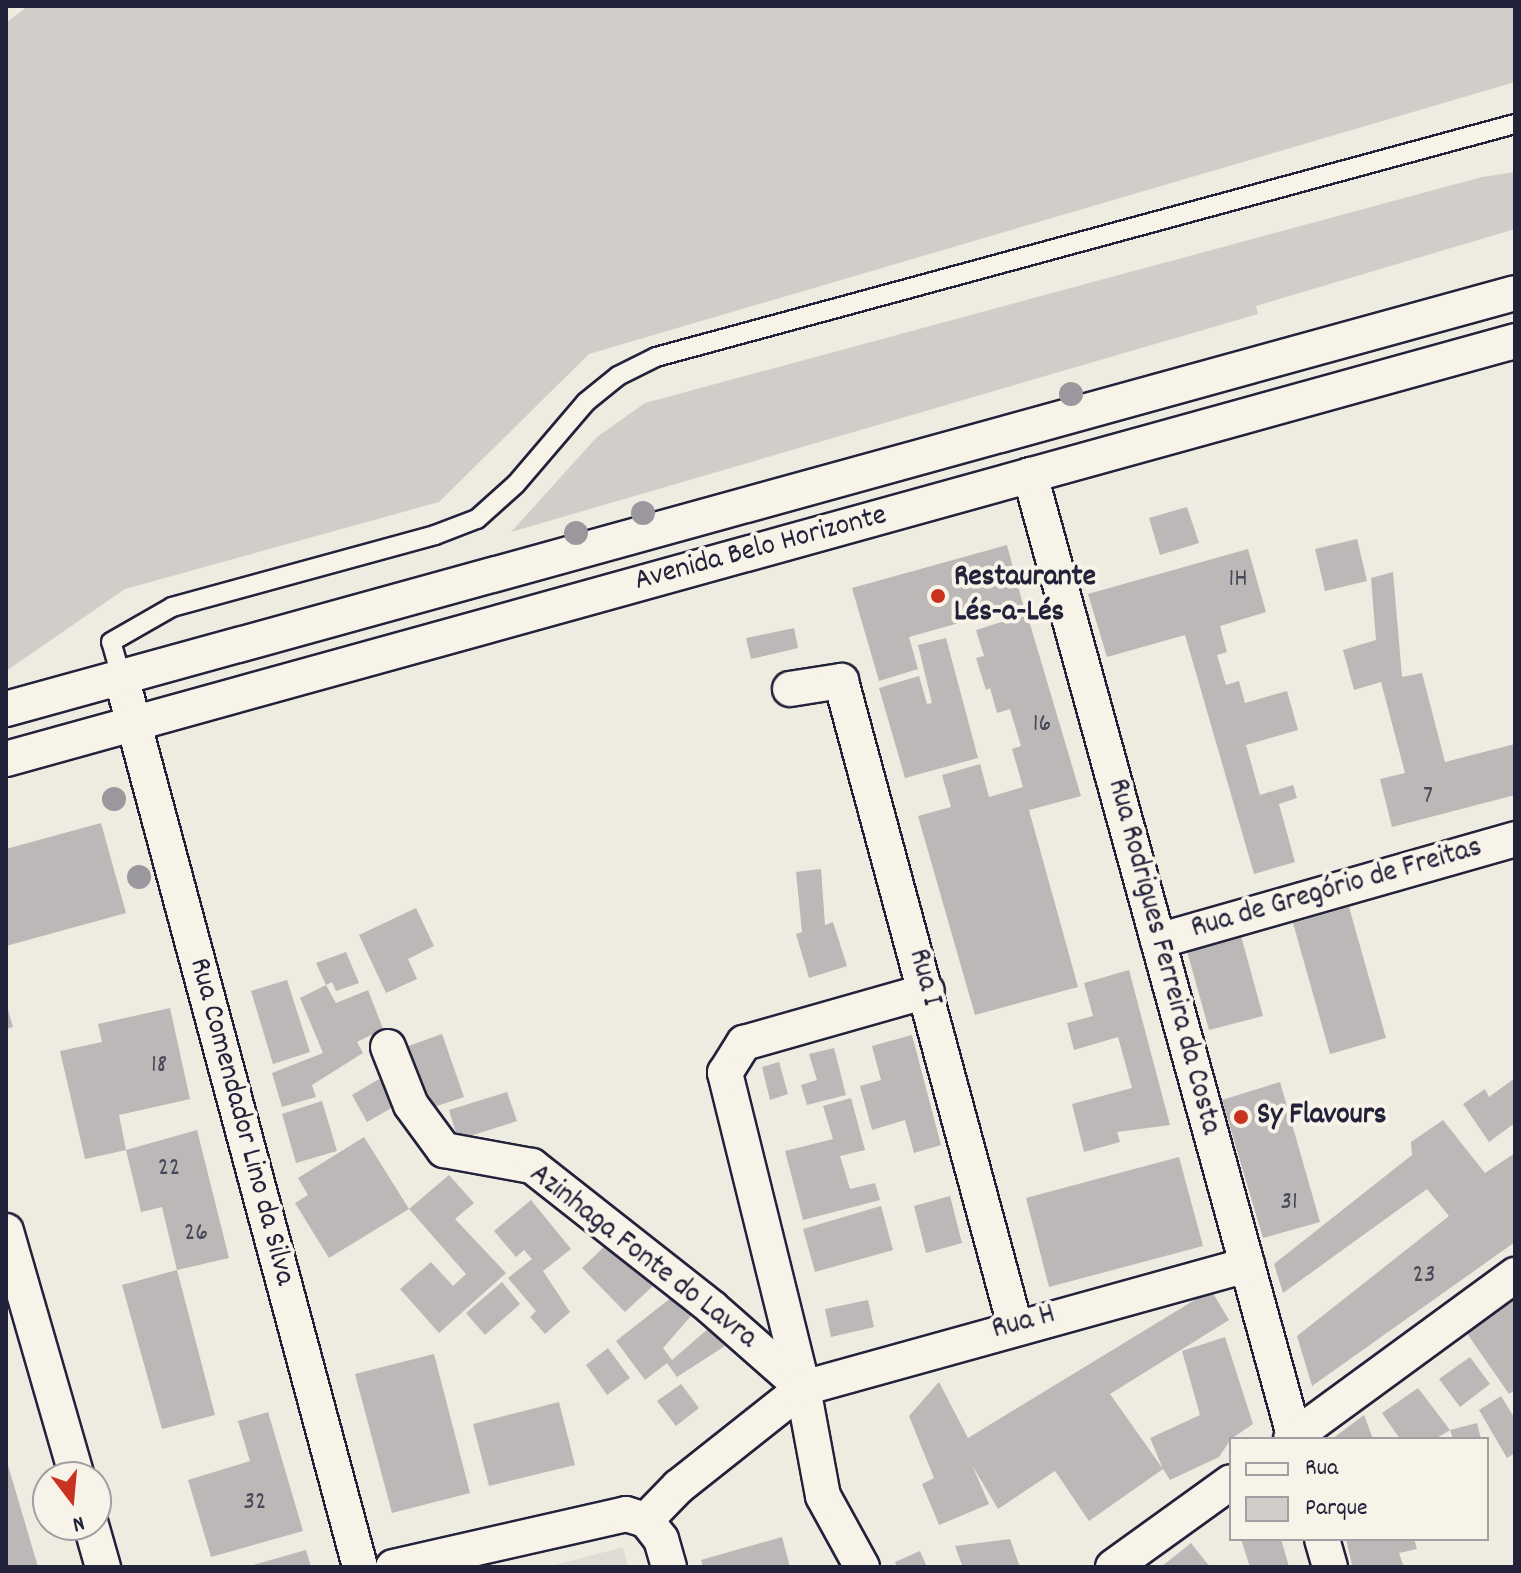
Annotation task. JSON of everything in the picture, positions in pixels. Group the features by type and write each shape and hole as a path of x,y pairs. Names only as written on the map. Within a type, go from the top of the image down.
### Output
{"street":[{"name":"Avenida Belo Horizonte","path":"6,709 1515,293"},
{"name":"Avenida Belo Horizonte","path":"6,759 1515,341"},
{"name":"Rua Rodrigues Ferreira da Costa","path":"1030,475 1293,1437"},
{"name":"Rua Comendador Lino da Silva","path":"121,676 360,1567"},
{"name":"Rua I","path":"790,689 841,681 1015,1326"},
{"name":"Rua de Gregório de Freitas","path":"1158,941 1515,839"},
{"path":"862,1567 823,1496 803,1388 725,1073 744,1043 927,991"},
{"name":"Azinhaga Fonte do Lavra","path":"388,1047 411,1105 444,1150 532,1166 711,1307 803,1388"},
{"path":"6,1231 72,1461"},
{"name":"Rua H","path":"646,1520 678,1487 803,1388 1015,1326 1247,1265"},
{"path":"1294,1437 1515,1275"},
{"path":"1113,1567 1229,1483"},
{"path":"393,1567 626,1514 646,1520 661,1539 669,1567"},
{"path":"96,1541 103,1567"},
{"path":"1323,1541 1330,1567"}],"lane":[{"path":"121,676 111,642 172,607 435,535 477,519 516,484 586,402 618,376 656,357 1515,124"}],"shaded area":[{"path":"623,1547 628,1567 548,1567"}],"green space":[{"path":"28,6 1515,6 1515,82 589,354 439,502 125,589 6,671 6,23"},
{"path":"1515,172 1515,229 1256,306 1258,314 511,532 597,437 645,403 1482,177"}],"building":[{"path":"1187,507 1199,543 1160,555 1149,518"},
{"path":"1357,539 1367,581 1325,591 1315,549"},
{"name":"Restaurante Lés-a-Lés","path":"1007,545 1023,605 909,637 918,669 879,681 852,588"},
{"path":"1248,549 1266,612 1220,626 1227,652 1217,655 1226,685 1239,681 1245,703 1287,691 1298,730 1246,745 1260,795 1293,785 1297,798 1279,804 1295,862 1254,874 1185,635 1107,657 1088,594"},
{"path":"1393,572 1402,677 1422,673 1445,762 1515,744 1515,795 1392,827 1380,779 1405,773 1381,682 1354,690 1343,650 1376,640 1371,578"},
{"path":"1027,614 1081,796 1029,810 1078,987 975,1015 918,816 951,807 942,775 980,764 989,797 1023,787 1012,749 1021,746 1010,709 997,713 990,688 986,690 976,658 984,656 976,630"},
{"path":"794,628 798,648 751,659 746,638"},
{"path":"946,638 978,758 905,778 879,688 919,676 927,704 932,703 918,645"},
{"path":"101,823 126,913 6,946 6,849"},
{"path":"821,869 825,925 833,922 847,966 809,978 796,934 802,932 796,872"},
{"path":"1349,907 1386,1038 1330,1054 1293,923"},
{"path":"416,908 434,946 408,959 417,979 386,993 359,935"},
{"path":"1241,936 1263,1016 1209,1030 1187,951"},
{"path":"346,952 359,983 336,991 332,982 326,985 316,963"},
{"path":"1129,970 1170,1125 1117,1132 1120,1142 1084,1152 1072,1104 1132,1088 1118,1037 1074,1050 1067,1023 1093,1016 1084,983"},
{"path":"287,980 310,1052 273,1064 251,991"},
{"path":"326,985 336,1003 368,990 383,1029 357,1042 363,1053 312,1085 316,1097 282,1107 272,1073 323,1053 300,998"},
{"path":"6,1003 13,1027 6,1029"},
{"path":"170,1008 190,1099 119,1115 126,1150 85,1159 60,1051 102,1042 98,1024"},
{"path":"442,1034 464,1097 425,1110 403,1048"},
{"path":"912,1035 941,1145 914,1153 905,1120 872,1130 860,1086 881,1080 872,1046"},
{"path":"834,1048 846,1095 807,1105 801,1085 817,1080 809,1054"},
{"path":"779,1062 788,1094 770,1100 762,1067"},
{"path":"1515,1078 1515,1123 1489,1142 1463,1104 1485,1089 1489,1097"},
{"path":"379,1079 395,1106 367,1122 352,1095"},
{"path":"1280,1082 1320,1222 1263,1238 1222,1100"},
{"path":"507,1092 517,1121 458,1140 449,1110"},
{"path":"851,1098 865,1150 840,1156 850,1189 875,1183 880,1200 803,1220 785,1151 833,1139 823,1106"},
{"path":"322,1101 337,1151 296,1163 282,1114"},
{"path":"1443,1120 1485,1173 1515,1153 1515,1242 1312,1386 1297,1336 1449,1216 1427,1189 1283,1293 1274,1264 1412,1155 1411,1142"},
{"path":"197,1130 229,1258 177,1270 162,1207 141,1212 126,1150"},
{"path":"364,1137 409,1209 329,1258 295,1203 308,1195 298,1178"},
{"path":"1179,1157 1203,1246 1049,1287 1026,1198"},
{"path":"449,1175 474,1203 455,1219 506,1273 439,1333 400,1289 431,1262 453,1286 466,1274 409,1209"},
{"path":"950,1196 962,1243 926,1253 914,1206"},
{"path":"531,1200 571,1249 543,1271 570,1312 545,1334 530,1317 536,1311 508,1278 532,1259 524,1250 516,1257 494,1231"},
{"path":"881,1206 893,1250 815,1272 803,1229"},
{"path":"610,1241 653,1286 625,1312 582,1268"},
{"path":"177,1270 215,1415 162,1429 122,1285"},
{"path":"502,1282 520,1304 485,1335 466,1313"},
{"path":"1211,1290 1229,1320 1110,1394 1163,1469 1089,1521 1055,1471 998,1509 972,1465 989,1504 939,1525 922,1484 934,1478 909,1416 939,1382 968,1438"},
{"path":"672,1297 692,1315 663,1348 672,1360 709,1328 725,1346 677,1377 667,1363 645,1380 616,1341"},
{"path":"1515,1298 1515,1390 1509,1394 1466,1332"},
{"path":"868,1300 874,1327 831,1337 825,1309"},
{"path":"1225,1337 1253,1424 1229,1437 1219,1457 1170,1480 1150,1438 1200,1415 1182,1351"},
{"path":"608,1348 630,1378 607,1395 586,1365"},
{"path":"434,1354 470,1493 392,1513 355,1374"},
{"path":"1470,1357 1490,1384 1460,1407 1439,1379"},
{"path":"681,1384 699,1408 676,1426 657,1401"},
{"path":"1418,1388 1450,1430 1438,1437 1399,1437 1382,1413"},
{"path":"1501,1396 1515,1419 1515,1453 1507,1458 1479,1410"},
{"path":"559,1402 575,1465 489,1486 473,1424"},
{"path":"268,1412 303,1531 211,1557 188,1480 250,1461 238,1421"},
{"path":"1364,1415 1372,1437 1335,1437"},
{"path":"1477,1423 1480,1437 1452,1437 1450,1430"},
{"path":"7,1462 38,1567 6,1567"},
{"path":"782,1537 790,1567 703,1567 701,1560"},
{"path":"1010,1539 1020,1567 957,1567 962,1565 955,1546"},
{"path":"1242,1541 1282,1541 1289,1567 1250,1567"},
{"path":"1346,1541 1415,1541 1417,1549 1399,1553 1404,1567 1352,1565"},
{"path":"1191,1543 1210,1567 1161,1567"},
{"path":"306,1550 311,1567 250,1567 250,1566"},
{"path":"920,1551 927,1567 897,1567 895,1562"}],"place":[{"name":"Restaurante Lés-a-Lés","path":"938,596"},
{"name":"Sy Flavours","path":"1241,1117"}]}
